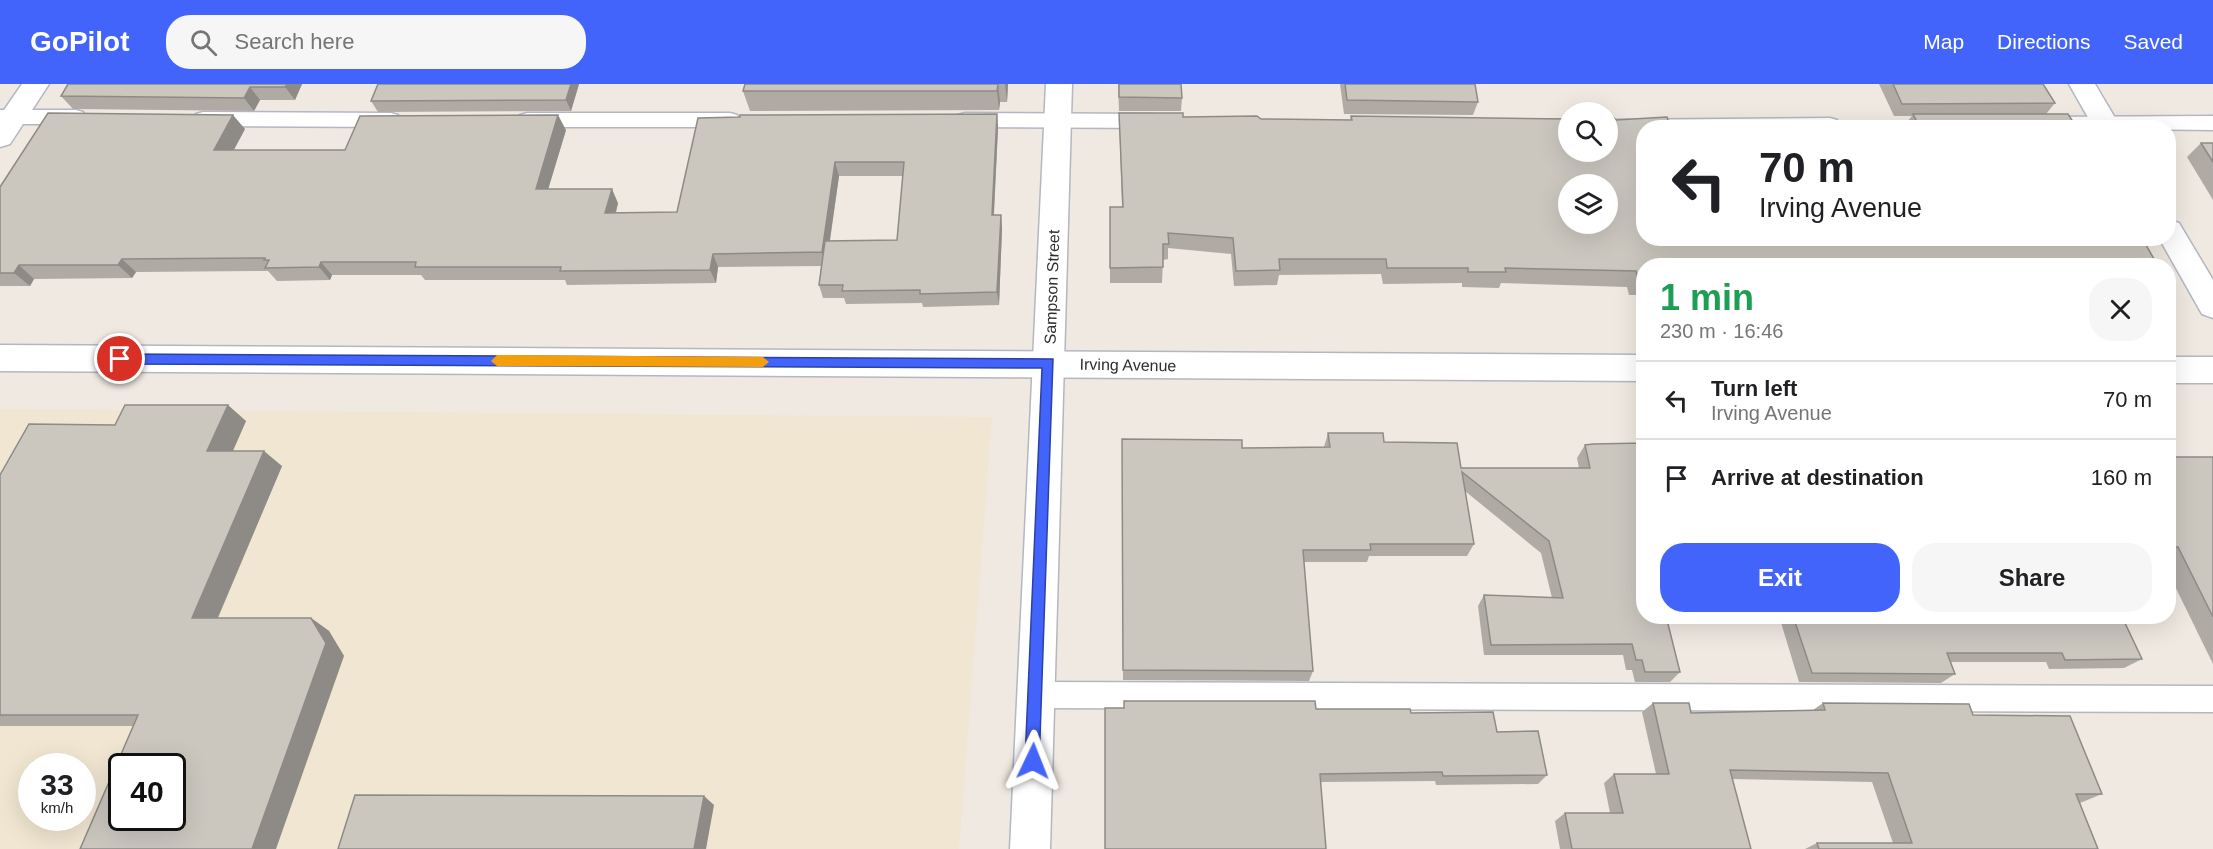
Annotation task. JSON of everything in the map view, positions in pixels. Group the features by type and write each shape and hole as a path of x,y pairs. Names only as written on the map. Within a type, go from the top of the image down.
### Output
{"street":[{"path":"5,124 36,84"},
{"name":"Sampson Street","path":"1030,849 1059,84"},
{"path":"2082,84 2103,120"},
{"path":"2176,243 2213,306"},
{"name":"Irving Avenue","path":"0,358 1636,368"},
{"path":"2176,370 2213,370"}],"lane":[{"path":"5,124 96,118"},
{"path":"178,119 413,120"},
{"path":"509,120 748,120"},
{"path":"951,120 1177,121"},
{"path":"2176,124 2213,123"},
{"path":"1618,127 1636,127"},
{"path":"1035,695 2213,699"}],"shaded area":[{"path":"0,409 992,417 959,849 0,849"}],"building":[{"path":"68,84 287,84 285,87 250,87 244,98 61,96"},
{"path":"378,84 571,84 566,100 371,101"},
{"path":"745,84 998,84 997,91 743,91"},
{"path":"1119,84 1181,84 1182,98 1119,97"},
{"path":"1345,84 1475,84 1478,102 1347,100"},
{"path":"1893,84 2043,84 2055,103 1902,104"},
{"path":"48,113 233,115 214,150 345,150 360,116 558,115 536,189 612,189 605,213 677,212 698,118 740,117 740,115 997,114 992,215 1001,215 997,292 920,294 920,290 842,291 843,285 819,285 825,241 897,240 904,162 835,162 822,252 713,254 710,270 560,271 561,267 415,267 416,262 321,262 319,267 265,268 269,260 264,260 265,258 122,259 118,265 19,265 14,273 0,273 0,187"},
{"path":"1119,113 1183,113 1183,117 1257,116 1261,119 1352,120 1351,116 1558,119 1558,162 1618,162 1618,120 1667,117 1668,120 1636,120 1636,246 2147,246 2153,258 1636,258 1636,271 1505,268 1506,272 1468,272 1468,268 1387,268 1386,259 1279,259 1280,270 1236,271 1233,238 1168,233 1169,244 1163,244 1163,267 1110,268 1110,207 1123,207"},
{"path":"1913,114 2068,114 2072,120 1916,120"},
{"path":"2201,143 2213,143 2213,162"},
{"path":"125,405 228,405 207,451 264,451 192,618 311,618 326,643 252,849 80,849 88,831 96,831 96,812 108,784 108,831 186,831 186,753 122,753 138,715 0,715 0,475 29,424 115,425"},
{"path":"1328,433 1383,433 1384,442 1457,443 1461,468 1590,468 1585,445 1636,443 1636,624 1668,624 1680,672 1645,672 1642,660 1636,660 1632,644 1491,645 1484,595 1563,598 1549,541 1462,472 1474,544 1370,544 1371,550 1303,550 1313,671 1123,670 1122,439 1242,440 1242,448 1330,447"},
{"path":"2176,457 2213,457 2213,617 2176,547"},
{"path":"1796,624 2125,624 2142,659 2065,660 2062,653 1947,653 1955,674 1812,673"},
{"path":"1124,701 1315,701 1316,709 1410,709 1411,713 1493,712 1497,732 1538,731 1547,775 1443,776 1442,772 1320,774 1326,849 1105,849 1105,708 1124,708"},
{"path":"1653,703 1689,703 1691,713 1825,710 1823,703 1969,704 1973,715 2070,716 2102,794 2076,794 2098,849 1819,849 1817,843 1912,843 1888,773 1730,770 1751,849 1572,849 1565,813 1623,813 1614,774 1669,774"},
{"path":"355,795 704,796 694,849 338,849"}],"slow traffic":[{"path":"497,361 763,362"}],"route":[{"path":"120,359 1049,363 1033,761"}]}
